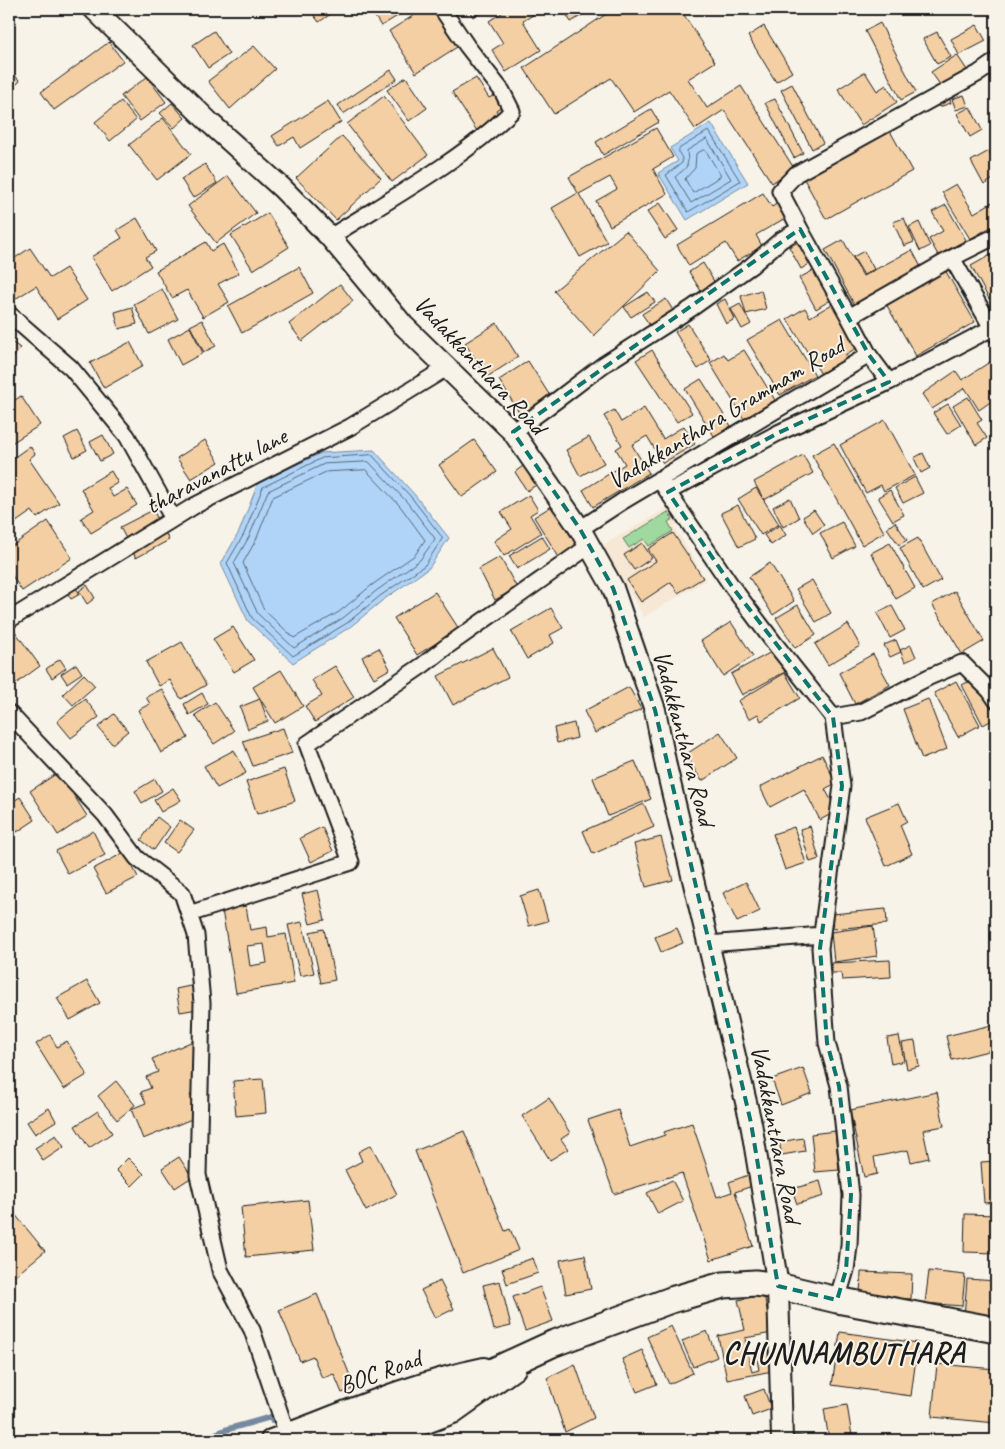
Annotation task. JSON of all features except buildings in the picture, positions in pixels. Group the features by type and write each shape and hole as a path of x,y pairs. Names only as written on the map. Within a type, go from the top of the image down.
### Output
{"main road":[{"path":"324,1440 443,1394 552,1344 671,1300 723,1285 755,1282 837,1300 996,1330"}],"street":[{"name":"Vadakkanthara Road","path":"94,9 210,123 282,188 330,236 403,324 512,432 585,537 613,588 655,710 666,766 751,1123 778,1286 782,1440"},
{"path":"330,236 455,157 512,111 502,91 467,46 442,9"},
{"path":"849,317 780,191 796,174 996,62"},
{"path":"512,432 603,365 692,308 751,266 781,240 800,229"},
{"name":"Vadakkanthara Grammam Road","path":"189,914 351,862 308,744 424,665 585,537 663,485 869,355 849,317 952,258 996,236"},
{"path":"837,1300 846,1270 851,1195 839,1086 827,1043 820,948 842,786 833,717 733,588 663,485 994,332 952,258"},
{"path":"9,314 71,368 127,436 172,519"},
{"path":"869,355 889,382"},
{"name":"tharavanattu lane","path":"9,620 194,506 350,427 448,367"},
{"path":"833,717 861,712 929,677 962,663 990,691 996,700"},
{"path":"9,713 105,815 137,858 182,893 196,935 202,1003 198,1175 220,1270 252,1330 279,1437"},
{"path":"708,944 822,935"},
{"path":"381,1440 452,1413 552,1344"},
{"name":"BOC Road","path":"279,1437 449,1375 510,1363"}],"highlighted area":[{"path":"800,229 869,355 889,382 778,433 668,492 733,588 833,717 842,786 820,948 827,1043 839,1086 851,1195 846,1270 837,1300 778,1286 751,1123 655,710 613,588 580,529 513,432"}],"shaded area":[{"path":"672,505 681,521 674,526 706,580 644,617 602,546"}],"green space":[{"path":"668,512 673,519 668,522 673,531 649,546 644,539 629,548 623,539"}],"water":[{"path":"711,123 748,183 687,220 658,173 678,161 670,148"},
{"path":"374,450 414,494 449,538 429,568 383,600 350,627 293,663 248,621 221,564 239,532 258,483 321,453"}],"waterway":[{"path":"201,1440 225,1430 271,1417 272,1420"}],"district":[{"name":"CHUNNAMBUTHARA","path":"844,1353"}]}
